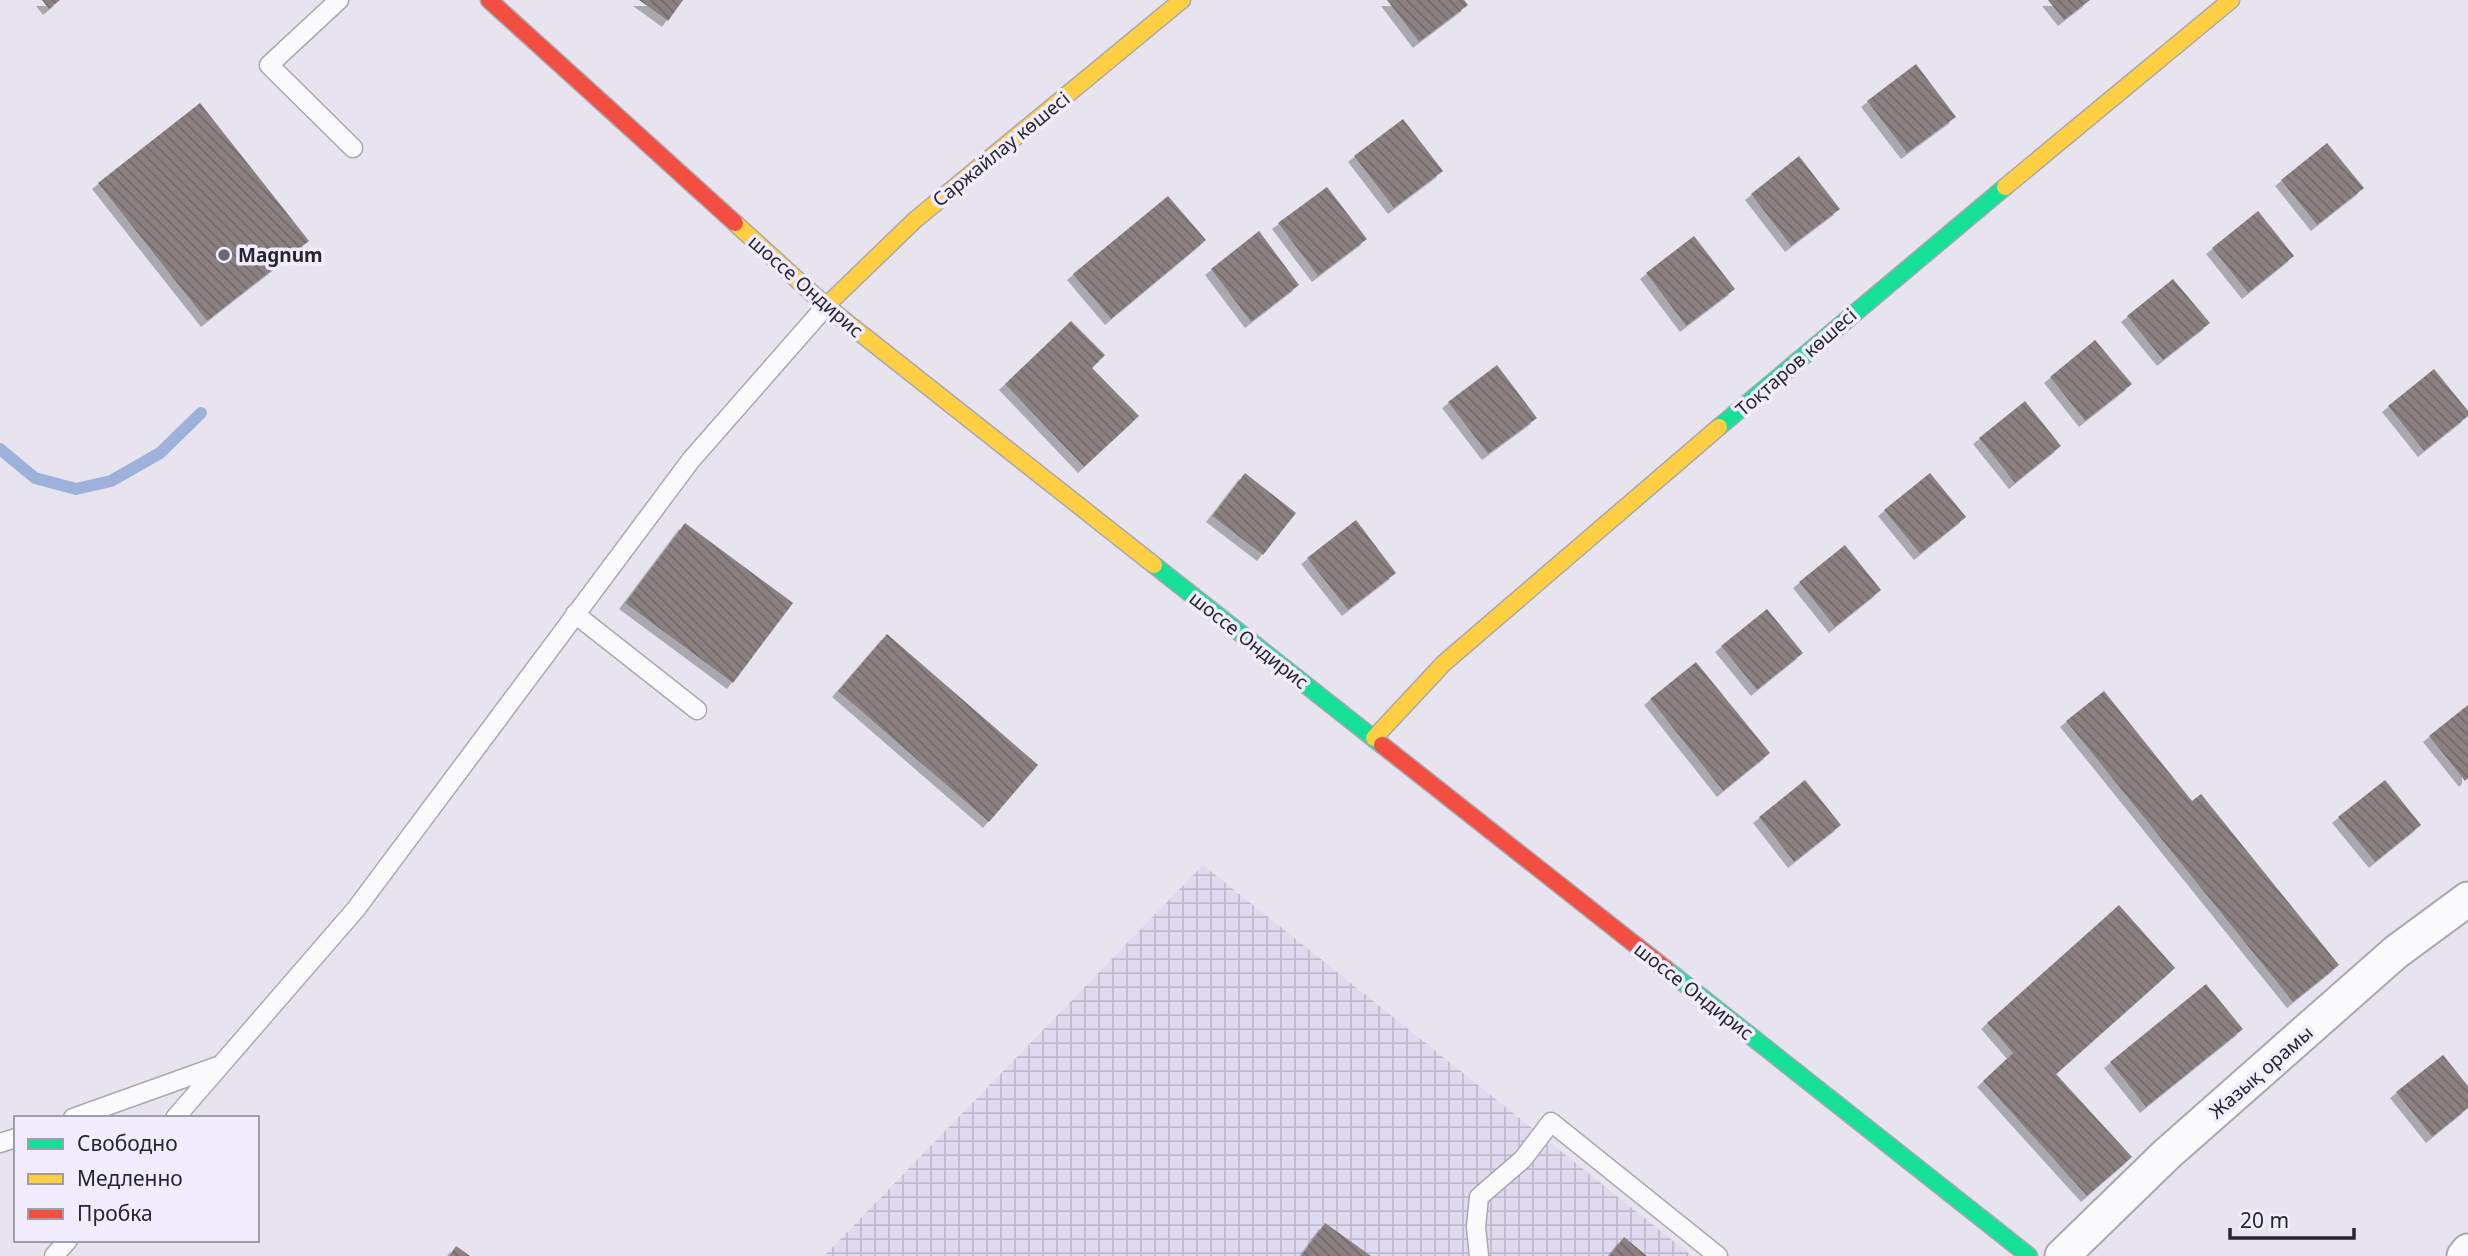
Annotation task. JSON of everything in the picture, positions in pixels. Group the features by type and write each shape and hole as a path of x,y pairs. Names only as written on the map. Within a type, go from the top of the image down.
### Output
{"main road":[{"name":"Саржайлау көшесі","path":"826,306 915,220 1182,0"},
{"name":"Тоқтаров көшесі","path":"1374,738 1455,654 1869,299 2231,0"},
{"name":"шоссе Ондирис","path":"504,5 826,306 2029,1256"}],"street":[{"name":"Жазық орамы","path":"2062,1256 2166,1154 2396,952 2468,899"},
{"path":"2464,1256 2468,1251"}],"lane":[{"path":"339,0 269,65 353,148"},
{"path":"177,1116 356,909 691,460 826,306"},
{"path":"575,614 697,710"},
{"path":"79,1116 222,1065"},
{"path":"1479,1256 1476,1227 1479,1197 1523,1160 1551,1122 1718,1256"},
{"path":"54,1256 66,1242"}],"shaded area":[{"path":"1203,865 1692,1256 824,1256"}],"building":[{"path":"42,0 60,0 49,9"},
{"path":"639,0 683,0 668,21"},
{"path":"1387,0 1464,0 1468,5 1419,42"},
{"path":"2048,0 2090,0 2064,20"},
{"path":"1916,64 1956,117 1907,153 1867,101"},
{"path":"200,103 309,241 207,321 98,183"},
{"path":"1403,119 1443,171 1394,208 1354,156"},
{"path":"2327,143 2364,188 2317,225 2281,180"},
{"path":"1799,156 1840,209 1791,246 1751,194"},
{"path":"1327,187 1367,239 1318,276 1278,223"},
{"path":"1168,196 1206,240 1111,319 1073,274"},
{"path":"2258,211 2294,256 2248,293 2212,248"},
{"path":"1259,231 1299,285 1251,322 1211,269"},
{"path":"1694,236 1735,289 1686,326 1646,273"},
{"path":"2173,279 2210,323 2163,360 2127,316"},
{"path":"1071,321 1105,355 1092,368 1139,416 1084,467 1005,384"},
{"path":"2095,340 2132,384 2085,421 2050,377"},
{"path":"1497,365 1537,418 1488,454 1448,402"},
{"path":"2434,369 2468,411 2468,416 2424,451 2388,406"},
{"path":"2025,401 2061,446 2015,483 1979,438"},
{"path":"1245,473 1296,513 1263,555 1212,516"},
{"path":"1930,473 1966,517 1920,554 1884,510"},
{"path":"1356,520 1396,573 1348,610 1307,558"},
{"path":"685,523 793,603 733,683 625,603"},
{"path":"1845,545 1881,590 1835,627 1799,582"},
{"path":"1767,609 1803,653 1757,690 1721,646"},
{"path":"887,634 1038,765 989,822 838,691"},
{"path":"1696,662 1770,753 1723,791 1650,699"},
{"path":"2104,691 2192,801 2201,794 2339,965 2293,1002 2066,721"},
{"path":"2468,705 2468,778 2465,781 2429,736"},
{"path":"1805,780 1841,825 1794,862 1759,817"},
{"path":"2385,780 2421,825 2375,862 2338,817"},
{"path":"2119,905 2175,968 2056,1074 2132,1157 2087,1196 1983,1081 2013,1053 1987,1023"},
{"path":"2206,984 2243,1029 2146,1107 2110,1062"},
{"path":"2443,1055 2468,1086 2468,1108 2432,1137 2396,1092"},
{"path":"1325,1223 1371,1256 1301,1256"},
{"path":"1624,1237 1647,1256 1609,1256"},
{"path":"456,1246 470,1256 449,1256"}],"waterway":[{"path":"0,449 35,478 76,489 111,481 160,453 201,413"}],"traffic: fast":[{"path":"1719,427 2005,187"},
{"path":"1154,565 1382,745"},
{"path":"1666,969 2029,1256"}],"traffic: slow":[{"path":"826,306 915,220 1182,0"},
{"path":"2005,187 2231,0"},
{"path":"735,223 826,306 1154,565"},
{"path":"1374,738 1444,663 1719,427"}],"traffic: jam":[{"path":"489,0 735,223"},
{"path":"1382,745 1666,969"}],"place":[{"name":"Magnum","path":"224,255"}]}
